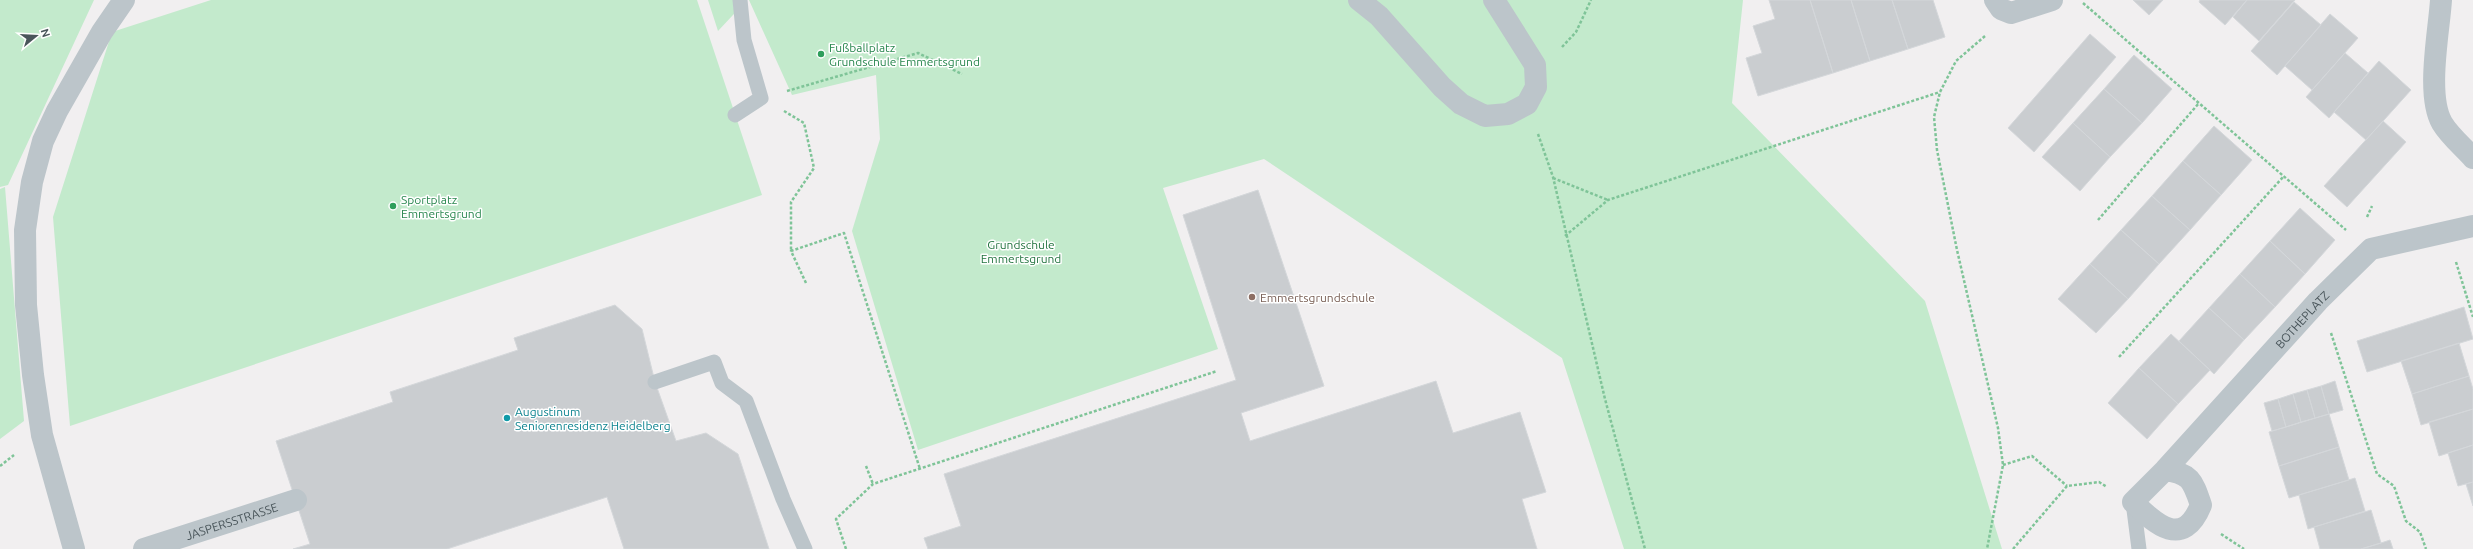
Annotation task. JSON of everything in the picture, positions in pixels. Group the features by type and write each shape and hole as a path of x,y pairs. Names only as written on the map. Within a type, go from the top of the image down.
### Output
{"street":[{"path":"74,549 42,435 33,375 26,305 24,230 32,182 43,141 57,111 102,32 124,0"},
{"path":"1359,0 1379,16 1442,87 1461,104 1485,116 1508,114 1527,104 1536,87 1535,65 1494,0"},
{"path":"2003,7 2052,0"},
{"path":"2442,0 2435,77 2437,110 2442,123 2473,158"},
{"name":"BOTHEPLATZ","path":"2133,502 2165,470 2318,301 2371,249 2473,226"},
{"path":"2133,502 2154,524 2169,531 2184,528 2196,518 2201,505 2193,484 2181,472 2165,470"},
{"name":"JASPERSSTRASSE","path":"144,549 296,500"}],"lane":[{"path":"735,115 761,98 744,40 740,0"},
{"path":"655,382 714,362 722,383 746,401 783,499 805,549"},
{"path":"2133,502 2139,549"}],"path":[{"path":"1535,65 1557,52 1576,32 1591,0"},
{"path":"2080,0 2345,229"},
{"path":"1987,549 2003,465 1998,428 1958,258 1937,150 1934,117 1940,92 1956,61 2003,7"},
{"path":"761,98 918,53 962,74"},
{"path":"1565,236 1608,200 1940,92"},
{"path":"761,98 804,123 814,168 791,202 791,251 806,283"},
{"path":"2098,220 2199,103"},
{"path":"1527,104 1553,177 1565,236 1605,399 1645,549"},
{"path":"2119,357 2284,176"},
{"path":"1553,177 1608,200"},
{"path":"791,251 844,234 920,469"},
{"path":"2454,258 2473,317"},
{"path":"2334,340 2377,474 2394,486 2406,521 2420,532 2426,549"},
{"path":"846,549 836,519 874,484 1217,371"},
{"path":"2003,465 2032,456 2067,486"},
{"path":"866,466 874,484"},
{"path":"2013,549 2067,486 2099,482 2133,502"}],"green space":[{"path":"0,0 94,0 8,185 0,187"},
{"name":"Sportplatz Emmertsgrund","path":"211,0 697,0 762,195 70,426 53,217 112,32"},
{"path":"708,0 747,0 718,31"},
{"name":"Grundschule Emmertsgrund","path":"749,0 1743,0 1732,103 1925,301 2002,549 1624,549 1562,358 1264,159 1163,188 1218,349 918,450 852,231 880,139 876,75 792,95"},
{"path":"5,187 24,421 0,439 0,189"}],"building":[{"path":"1769,0 1810,0 1833,73 1758,96 1746,58 1762,53 1753,26 1775,19"},
{"path":"1810,0 1851,0 1870,61 1833,73"},
{"path":"1851,0 1892,0 1908,49 1870,61"},
{"path":"1892,0 1933,0 1945,37 1908,49"},
{"path":"2133,0 2163,0 2149,15"},
{"path":"2200,0 2247,0 2225,25 2199,2"},
{"path":"2247,0 2295,0 2259,41 2233,17"},
{"path":"2294,2 2321,25 2277,75 2251,51"},
{"path":"2330,14 2358,38 2312,90 2285,66"},
{"path":"2090,34 2116,57 2034,152 2008,128"},
{"path":"2345,53 2368,73 2329,118 2306,97"},
{"path":"2134,55 2172,89 2142,123 2104,89"},
{"path":"2379,61 2411,90 2366,140 2334,112"},
{"path":"2104,89 2142,123 2110,157 2073,123"},
{"path":"2383,121 2406,142 2347,207 2324,186"},
{"path":"2073,123 2110,157 2080,191 2042,157"},
{"path":"2214,126 2252,160 2221,195 2183,161"},
{"path":"2183,161 2221,195 2190,230 2152,196"},
{"name":"Emmertsgrundschule","path":"1258,190 1324,386 1241,413 1250,441 1436,381 1453,433 1520,412 1546,492 1522,499 1537,549 928,549 924,538 961,526 944,474 1236,380 1183,215"},
{"path":"2152,196 2190,230 2159,264 2121,230"},
{"path":"2300,208 2335,240 2305,274 2270,241"},
{"path":"2121,230 2159,264 2128,299 2090,264"},
{"path":"2270,241 2305,274 2275,307 2240,274"},
{"path":"2090,264 2128,299 2096,333 2058,299"},
{"path":"2240,274 2275,307 2244,340 2209,308"},
{"name":"Augustinum Seniorenresidenz Heidelberg","path":"615,305 642,329 655,382 676,441 706,433 738,454 769,549 624,549 607,497 447,549 293,549 310,544 276,441 393,402 390,392 518,350 514,338"},
{"path":"2464,307 2473,339 2367,372 2357,341"},
{"path":"2209,308 2244,340 2214,374 2179,341"},
{"path":"2171,334 2210,370 2178,404 2139,368"},
{"path":"2459,343 2469,376 2412,394 2401,361"},
{"path":"2139,368 2178,404 2147,439 2108,403"},
{"path":"2469,376 2473,389 2473,409 2421,425 2412,394"},
{"path":"2335,381 2343,410 2329,414 2321,386"},
{"path":"2321,386 2329,414 2315,418 2307,390"},
{"path":"2307,390 2315,418 2301,422 2293,394"},
{"path":"2293,394 2301,422 2286,427 2278,399"},
{"path":"2278,399 2286,427 2272,431 2264,403"},
{"path":"2473,409 2473,445 2439,456 2429,422"},
{"path":"2329,414 2339,447 2279,466 2269,432"},
{"path":"2473,445 2473,482 2458,486 2448,453"},
{"path":"2339,447 2349,480 2289,498 2279,466"},
{"path":"2355,478 2365,511 2308,529 2299,495"},
{"path":"2473,482 2473,506 2466,484"},
{"path":"2371,510 2381,543 2361,549 2320,549 2314,527"},
{"path":"2390,540 2393,549 2361,549 2381,543"}],"place":[{"name":"Fußballplatz Grundschule Emmertsgrund","path":"821,54"},
{"name":"Sportplatz Emmertsgrund","path":"393,206"},
{"name":"Emmertsgrundschule","path":"1252,297"},
{"name":"Augustinum Seniorenresidenz Heidelberg","path":"507,418"}]}
